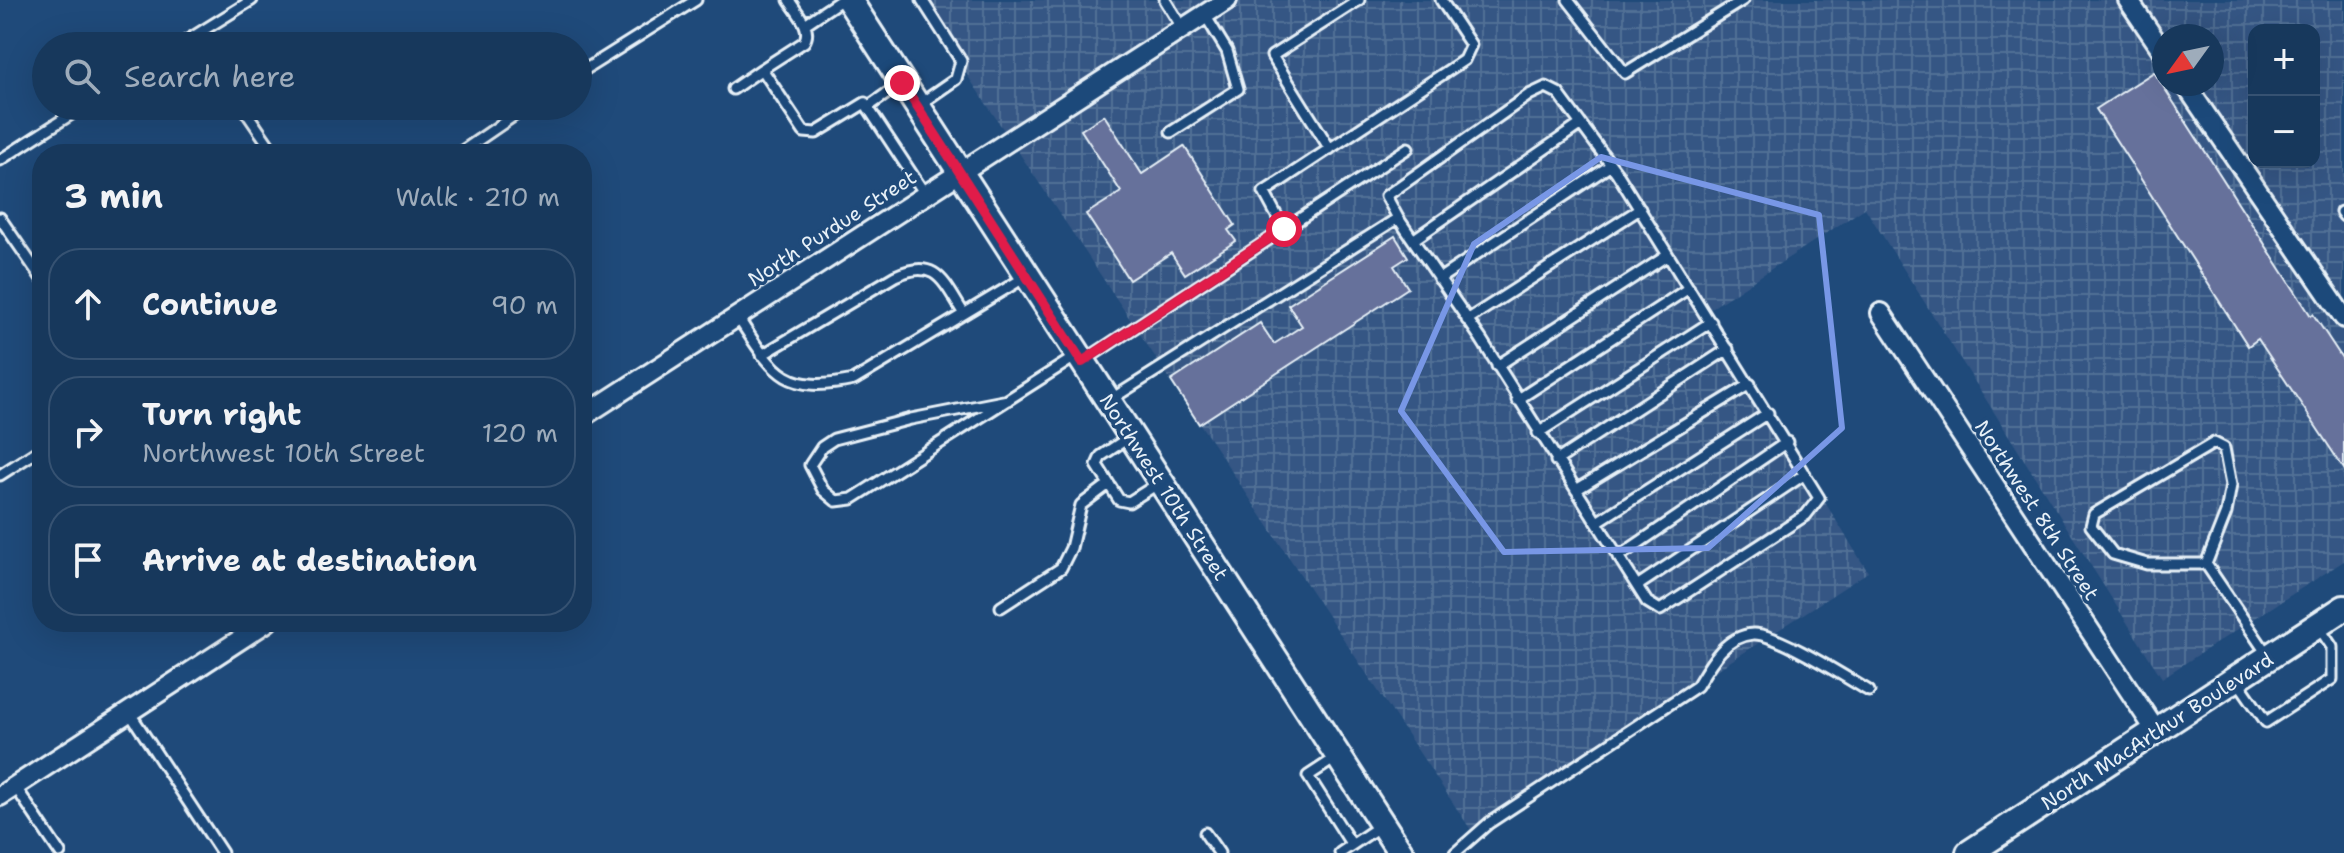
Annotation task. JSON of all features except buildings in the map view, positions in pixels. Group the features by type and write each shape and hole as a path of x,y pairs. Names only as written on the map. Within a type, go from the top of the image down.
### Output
{"main road":[{"name":"Northwest 10th Street","path":"849,0 1401,853"},
{"name":"North MacArthur Boulevard","path":"1969,853 2344,608"}],"street":[{"name":"North Purdue Street","path":"592,410 1227,0"},
{"path":"2128,0 2152,35"},
{"path":"2193,96 2344,318"},
{"name":"Northwest 8th Street","path":"1881,313 2156,731"},
{"path":"8,791 252,632"}],"lane":[{"path":"200,32 252,0"},
{"path":"592,65 696,0"},
{"path":"733,89 804,42 808,36 805,24 789,0"},
{"path":"805,24 841,0"},
{"path":"917,106 956,79 961,61 922,0"},
{"path":"1165,0 1183,29"},
{"path":"1330,149 1272,56 1342,4 1359,0"},
{"path":"1284,229 1264,192 1464,60 1471,45 1441,0"},
{"path":"1568,0 1625,73 1743,0"},
{"path":"1171,132 1238,89 1227,51 1205,15"},
{"path":"762,69 804,132 816,133 862,103 869,106 925,194"},
{"path":"869,106 902,83"},
{"path":"1546,87 1558,93 1611,165 1787,442 1819,498 1806,515 1660,610 1647,602 1386,196 1529,95 1546,87"},
{"path":"0,160 62,120"},
{"path":"252,120 268,144"},
{"path":"473,144 508,120"},
{"path":"1413,240 1581,124"},
{"path":"1008,400 911,419 834,439 822,447 810,465 823,490 836,501 852,499 1080,358 1408,148"},
{"path":"1439,279 1611,165"},
{"path":"1467,320 1640,209"},
{"path":"0,218 32,264"},
{"path":"1108,401 1398,218"},
{"path":"1497,366 1668,255"},
{"path":"762,355 912,268 921,267 935,273 964,314"},
{"path":"737,316 762,355 782,376 808,385 837,384 854,380 1027,276"},
{"path":"1517,400 1689,288"},
{"path":"1538,433 1711,322"},
{"path":"1556,461 1728,349"},
{"path":"1576,490 1750,384"},
{"path":"1597,522 1768,413"},
{"path":"1131,436 1101,456 1097,465 1119,500 1129,502 1161,482"},
{"path":"1618,557 1787,442"},
{"path":"2214,443 2224,448 2231,485 2226,513 2206,564 2147,564 2113,554 2091,526 2094,514 2214,443"},
{"path":"0,475 32,454"},
{"path":"1637,586 1805,474"},
{"path":"1001,607 1061,568 1071,548 1081,505 1109,484"},
{"path":"2206,564 2269,657"},
{"path":"2236,679 2266,722 2332,679 2332,647 2318,625"},
{"path":"1455,853 1489,823 1697,686 1717,655 1733,640 1755,633 1778,640 1869,691"},
{"path":"129,712 222,853"},
{"path":"1338,756 1308,776 1352,845"},
{"path":"8,791 60,853"},
{"path":"1340,853 1383,824"},
{"path":"1205,833 1219,853"}],"highlighted area":[{"path":"1601,157 1819,215 1842,428 1708,548 1504,552 1401,411 1474,244"}],"shaded area":[{"path":"917,0 2344,0 2344,561 2162,678 1865,208 1707,311 1868,572 1471,830"}],"route":[{"path":"902,83 1082,362 1284,229"}]}
